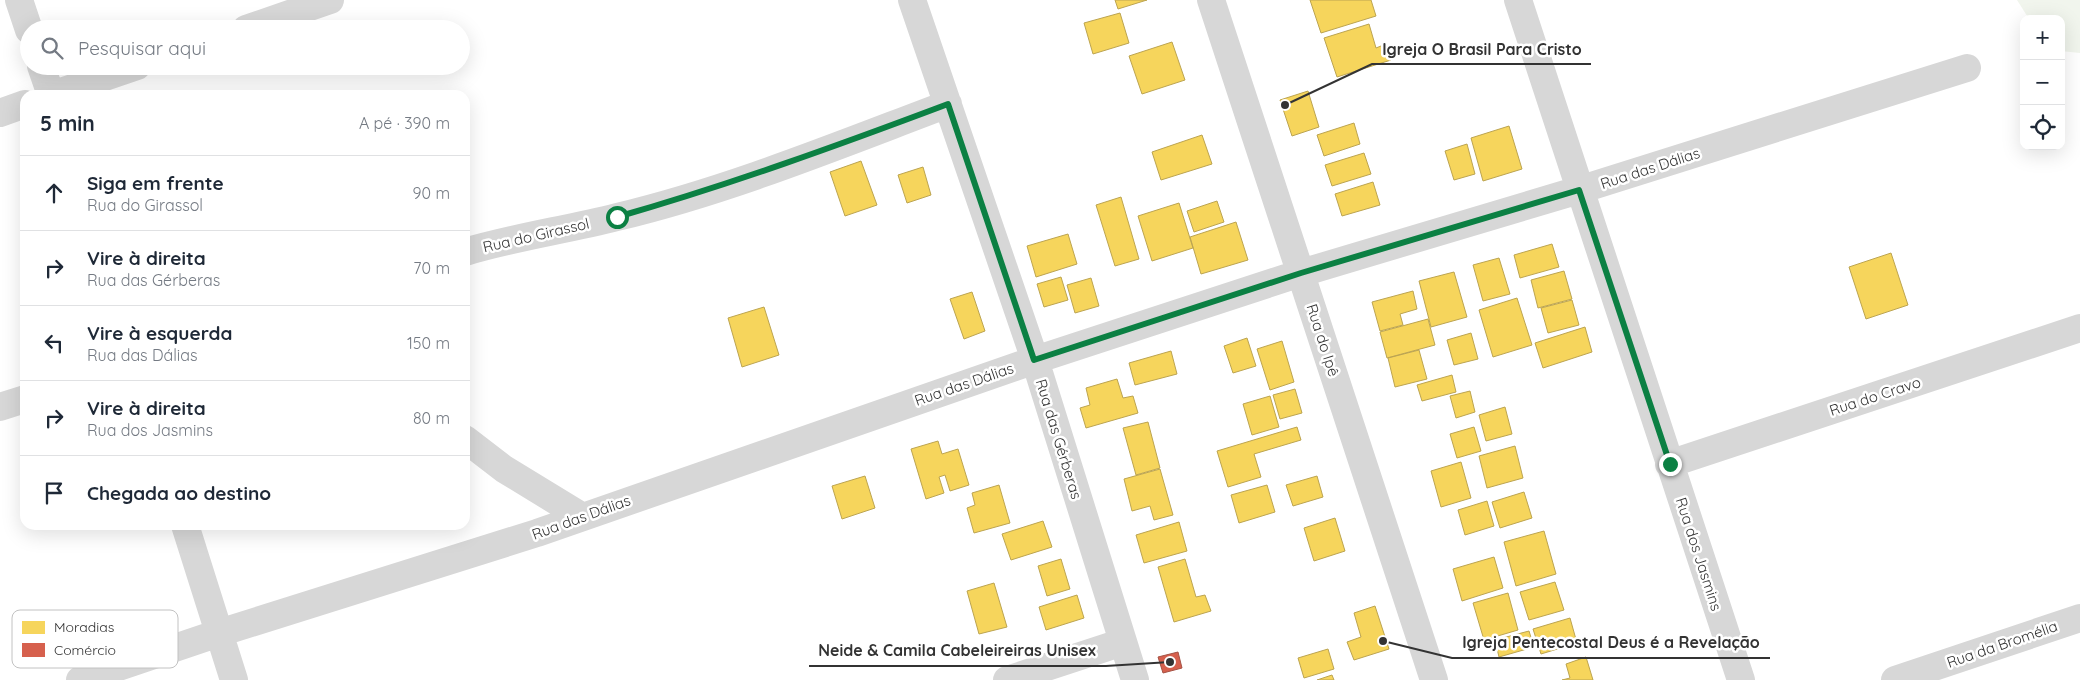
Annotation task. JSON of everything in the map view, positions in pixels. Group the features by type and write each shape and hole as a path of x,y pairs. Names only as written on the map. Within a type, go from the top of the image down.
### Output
{"street":[{"path":"19,0 26,20"},
{"path":"272,20 330,0"},
{"name":"Rua das Gérberas","path":"912,0 1034,360 1135,680"},
{"name":"Rua do Ipê","path":"1210,0 1434,680"},
{"name":"Rua dos Jasmins","path":"1518,0 1741,680"},
{"name":"Rua das Dálias","path":"178,647 488,549 1034,360 1301,273 1579,190 1967,68"},
{"path":"44,75 50,90"},
{"path":"67,90 111,75"},
{"name":"Rua do Girassol","path":"470,251 529,235 617,217 702,193 833,148 948,104"},
{"path":"0,112 20,106"},
{"name":"Rua do Cravo","path":"1670,464 2080,328"},
{"path":"0,407 20,401"},
{"path":"470,443 504,469 581,516"},
{"path":"187,530 234,680"},
{"name":"Rua da Bromélia","path":"1895,680 2080,618"},
{"path":"1007,680 1123,642"},
{"name":"Rua das Dálias","path":"80,680 115,668"}],"shaded area":[{"path":"2017,0 2080,0 2080,53 2065,51 2065,15 2026,15"}],"building: Moradias":[{"path":"1115,0 1147,0 1118,9"},
{"path":"1310,0 1371,0 1376,16 1321,33"},
{"path":"1120,13 1129,43 1093,54 1084,23"},
{"path":"1369,24 1376,48 1386,44 1391,60 1337,77 1324,38"},
{"path":"1172,42 1185,80 1142,94 1129,56"},
{"path":"1308,91 1319,127 1292,136 1280,100"},
{"path":"1354,123 1360,144 1324,156 1317,135"},
{"path":"1509,126 1522,169 1483,181 1471,138"},
{"path":"1202,135 1212,164 1161,180 1152,152"},
{"path":"1467,144 1475,174 1454,180 1445,151"},
{"path":"1364,153 1371,174 1332,186 1325,165"},
{"path":"861,161 877,205 845,216 830,172"},
{"path":"923,167 931,195 907,203 898,175"},
{"path":"1373,182 1380,205 1342,216 1335,194"},
{"path":"1121,197 1139,259 1115,266 1096,205"},
{"path":"1217,201 1224,222 1194,232 1187,211"},
{"path":"1179,203 1193,248 1152,261 1138,216"},
{"path":"1236,222 1248,260 1201,274 1190,237"},
{"path":"1068,234 1077,264 1036,277 1027,246"},
{"path":"1552,244 1559,267 1520,278 1514,255"},
{"path":"1891,253 1908,305 1866,319 1849,267"},
{"path":"1499,258 1510,294 1483,301 1473,265"},
{"path":"1564,271 1572,299 1538,308 1531,280"},
{"path":"1454,272 1467,317 1431,327 1419,281"},
{"path":"1061,277 1068,300 1044,307 1037,284"},
{"path":"1091,278 1099,306 1075,313 1067,285"},
{"path":"1413,291 1417,309 1400,314 1403,325 1380,331 1372,302"},
{"path":"972,292 985,331 964,339 950,299"},
{"path":"1517,298 1532,345 1493,357 1479,310"},
{"path":"1572,300 1579,325 1548,333 1541,308"},
{"path":"764,307 779,355 742,367 728,318"},
{"path":"1428,319 1435,345 1387,358 1380,332"},
{"path":"1585,327 1592,352 1543,368 1535,343"},
{"path":"1471,333 1478,359 1454,365 1447,340"},
{"path":"1247,338 1256,366 1233,373 1224,346"},
{"path":"1282,341 1294,382 1270,390 1257,349"},
{"path":"1419,350 1427,379 1395,387 1388,358"},
{"path":"1171,351 1177,374 1135,385 1129,363"},
{"path":"1452,375 1456,392 1422,401 1417,385"},
{"path":"1117,379 1123,398 1133,396 1138,413 1086,428 1080,408 1090,405 1086,388"},
{"path":"1295,389 1302,413 1280,419 1273,395"},
{"path":"1470,391 1475,412 1456,418 1450,396"},
{"path":"1270,396 1279,427 1252,435 1243,404"},
{"path":"1505,407 1512,434 1486,441 1479,415"},
{"path":"1148,422 1160,468 1136,475 1123,428"},
{"path":"1297,427 1301,440 1254,454 1261,477 1228,487 1217,451"},
{"path":"1474,427 1481,451 1457,458 1450,434"},
{"path":"938,441 942,454 958,449 969,485 950,491 945,475 939,477 944,493 926,499 911,449"},
{"path":"1515,446 1523,478 1487,488 1479,456"},
{"path":"1461,462 1471,498 1441,507 1431,471"},
{"path":"1160,469 1173,515 1154,520 1150,506 1132,511 1124,479"},
{"path":"865,476 875,508 842,519 832,486"},
{"path":"1317,476 1323,497 1293,506 1286,485"},
{"path":"999,485 1010,523 974,533 967,508 975,505 972,493"},
{"path":"1267,485 1275,512 1239,523 1231,495"},
{"path":"1524,492 1532,518 1500,528 1492,502"},
{"path":"1487,501 1494,526 1465,535 1458,510"},
{"path":"1335,518 1345,551 1314,561 1304,528"},
{"path":"1043,521 1052,547 1011,560 1002,534"},
{"path":"1179,522 1187,551 1144,563 1136,535"},
{"path":"1544,531 1556,574 1516,586 1504,542"},
{"path":"1494,557 1503,588 1462,601 1453,569"},
{"path":"1061,559 1070,589 1047,596 1038,566"},
{"path":"1185,559 1196,597 1205,595 1211,611 1174,622 1158,567"},
{"path":"1555,582 1564,610 1529,620 1520,592"},
{"path":"994,583 1007,627 979,634 967,591"},
{"path":"1508,593 1518,630 1484,640 1473,603"},
{"path":"1077,595 1084,618 1046,630 1039,607"},
{"path":"1375,606 1389,649 1354,660 1347,642 1361,637 1354,613"},
{"path":"1570,618 1577,643 1541,654 1533,629"},
{"path":"1529,631 1534,647 1499,657 1495,640"},
{"path":"1328,649 1334,669 1304,678 1298,658"},
{"path":"1586,657 1593,680 1562,680 1570,678 1566,664"},
{"path":"1332,675 1334,680 1317,680"}],"building: Comércio":[{"path":"1178,652 1182,668 1163,673 1158,657"}],"place":[{"name":"Igreja O Brasil Para Cristo","path":"1285,105"},
{"name":"Igreja Pentecostal Deus é a Revelação","path":"1383,641"},
{"name":"Neide & Camila Cabeleireiras Unisex","path":"1170,662"}],"route":[{"path":"617,217 702,193 833,148 948,104 1034,360 1301,273 1579,190 1670,464"}]}
